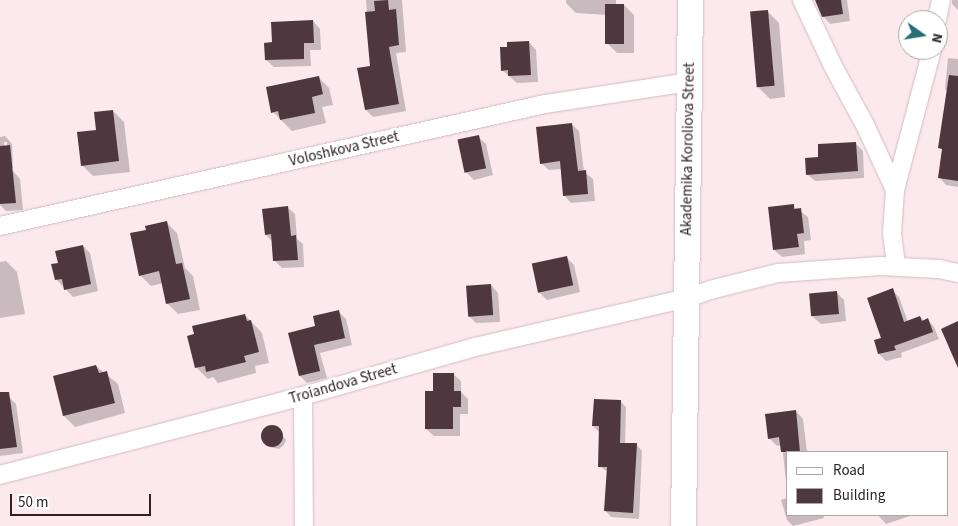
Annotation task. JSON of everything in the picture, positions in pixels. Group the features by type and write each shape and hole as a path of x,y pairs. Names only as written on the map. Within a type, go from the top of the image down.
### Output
{"main road":[{"name":"Akademika Koroliova Street","path":"683,526 690,0"}],"street":[{"path":"802,0 833,66 865,125 895,190"},
{"path":"896,266 892,233 895,190 929,60"},
{"name":"Voloshkova Street","path":"0,226 545,104 689,82"},
{"path":"687,298 710,290 778,274 896,266 939,269 958,273"},
{"name":"Troiandova Street","path":"0,475 303,396 534,332 687,298"},
{"path":"303,396 304,526"}],"building":[{"path":"388,0 389,10 396,9 399,45 389,47 399,104 365,110 357,68 370,66 365,12 375,11 374,1"},
{"path":"815,0 841,0 843,14 822,17"},
{"path":"605,4 624,4 624,44 605,44"},
{"path":"768,10 775,86 757,87 750,12"},
{"path":"313,20 314,43 304,43 304,59 265,60 264,43 272,42 271,22"},
{"path":"529,41 531,75 508,76 508,70 501,71 500,47 507,47 507,42"},
{"path":"949,75 958,76 958,181 938,178 942,149 938,148"},
{"path":"319,76 323,94 312,97 315,113 280,120 278,111 271,113 266,87"},
{"path":"113,110 119,161 81,166 77,132 96,130 94,112"},
{"path":"572,123 578,171 586,170 588,194 563,196 560,161 540,164 536,127"},
{"path":"479,135 486,168 465,173 457,140"},
{"path":"856,142 858,171 806,175 805,158 818,157 818,144"},
{"path":"10,145 16,203 0,204 0,146"},
{"path":"794,204 794,209 801,208 804,233 797,234 799,247 773,250 768,207"},
{"path":"288,206 291,236 296,235 298,260 273,261 271,234 265,235 262,209"},
{"path":"167,221 176,264 182,263 190,299 166,304 159,271 139,276 130,233 146,230 145,226"},
{"path":"83,245 91,284 64,290 62,279 55,280 51,264 58,263 55,251"},
{"path":"567,256 573,285 538,293 532,263"},
{"path":"491,284 493,315 468,317 466,286"},
{"path":"893,288 904,322 920,316 922,321 928,318 933,332 894,346 896,350 878,354 874,340 881,338 867,298"},
{"path":"837,291 839,314 811,316 809,293"},
{"path":"339,310 345,338 314,345 320,371 299,376 288,333 315,326 313,316"},
{"path":"245,314 247,321 251,320 259,352 244,356 246,362 206,372 205,366 195,368 187,336 194,334 192,326"},
{"path":"958,321 958,368 941,329"},
{"path":"96,365 99,373 107,371 115,403 63,416 53,376"},
{"path":"433,373 454,373 454,391 461,391 461,407 453,407 453,429 425,429 425,391 433,391"},
{"path":"0,392 9,392 17,447 0,449"},
{"path":"594,399 621,400 620,443 637,443 633,513 604,511 607,467 598,467 599,426 592,426"},
{"path":"796,410 800,451 781,452 779,437 768,439 765,414"},
{"path":"272,425 280,428 283,436 280,444 272,447 264,444 261,436 264,428"}]}
